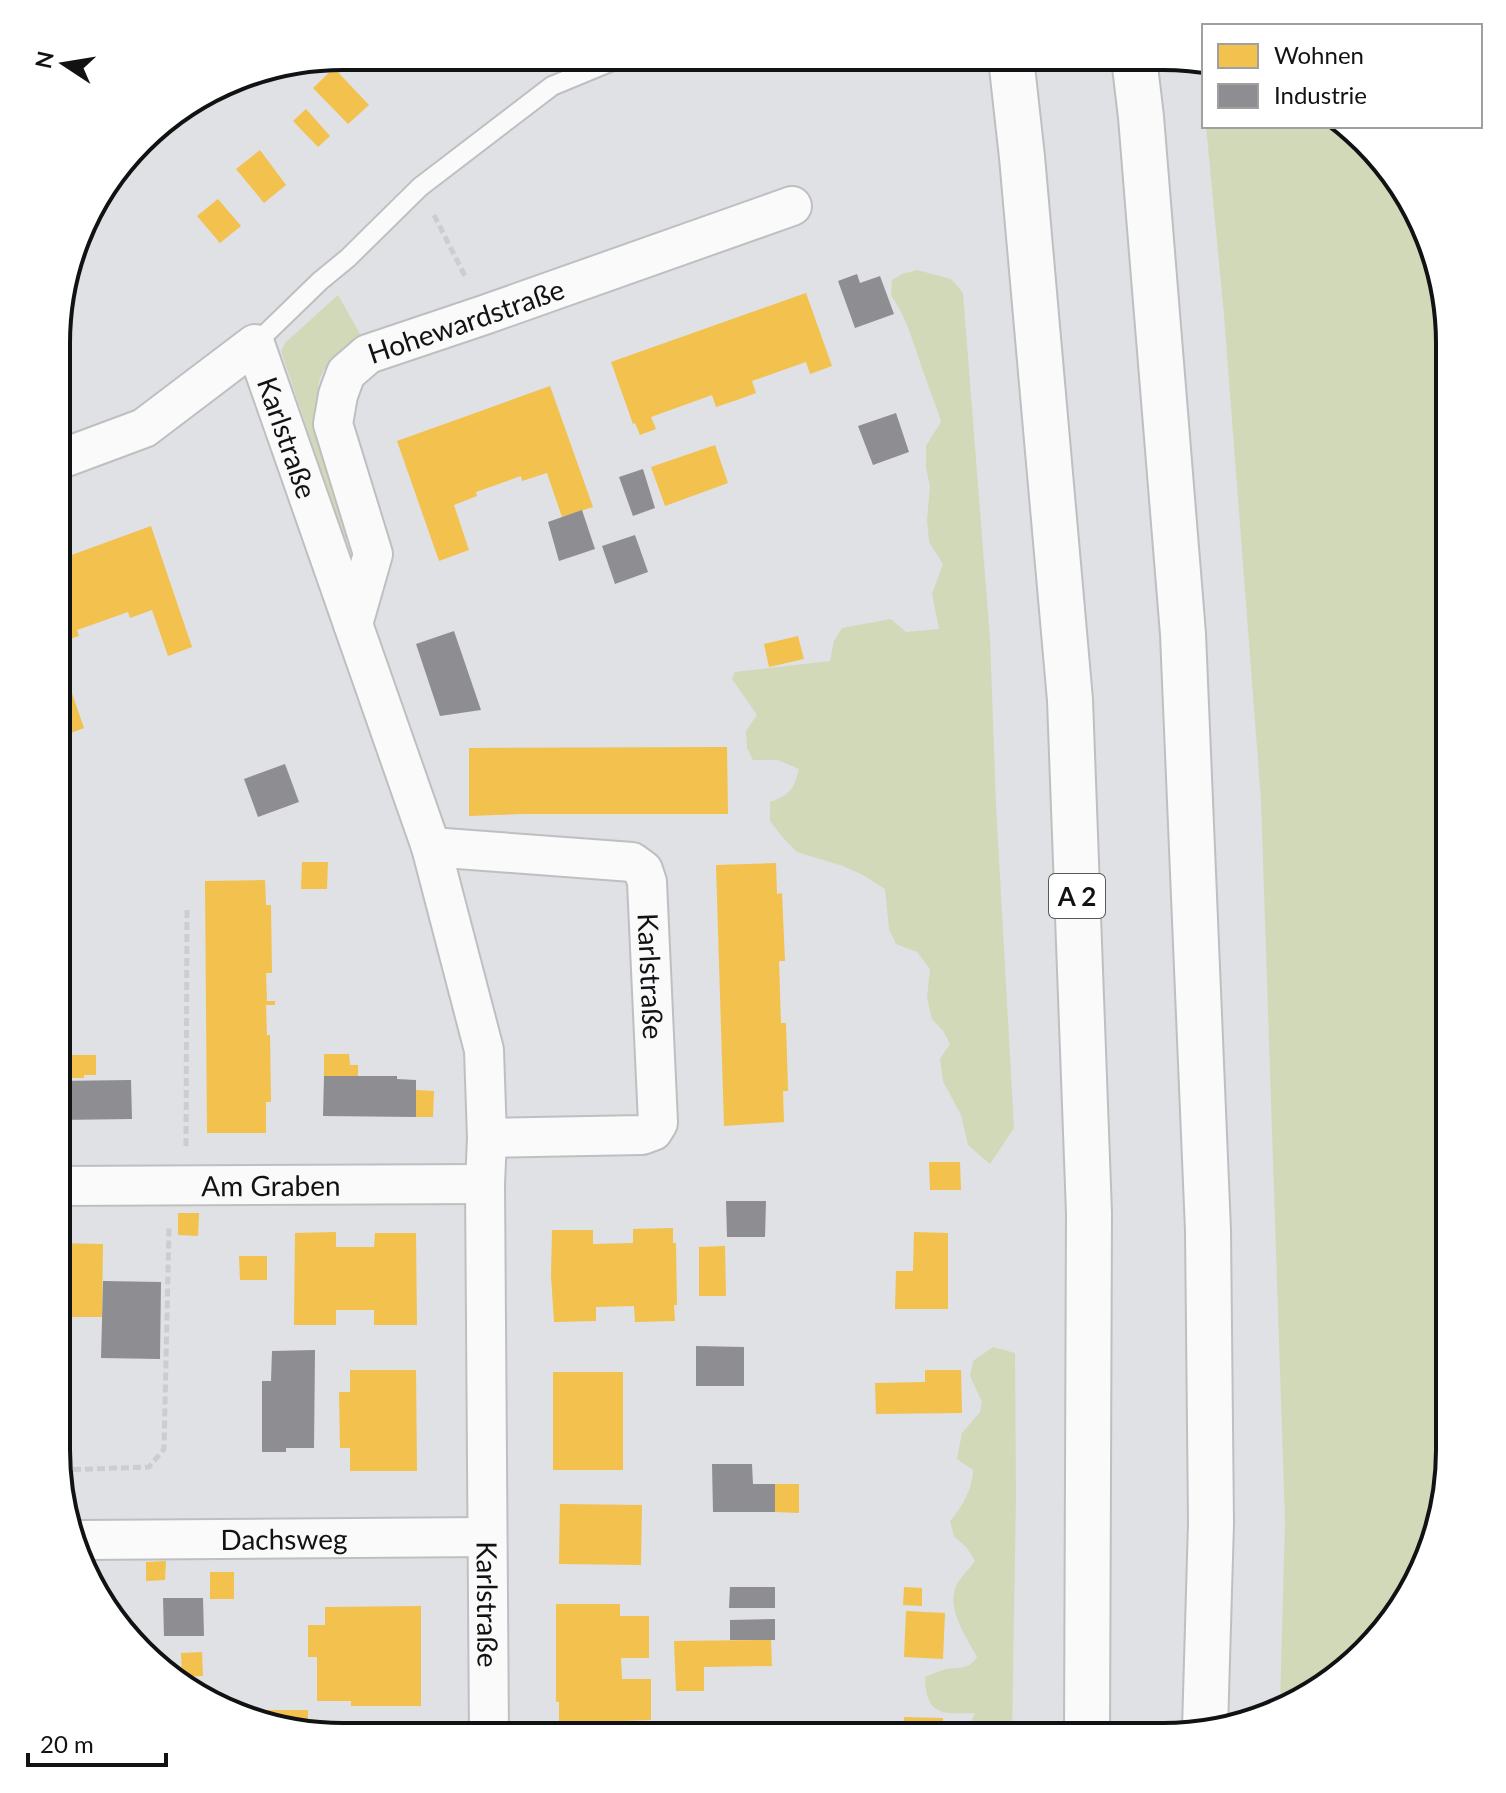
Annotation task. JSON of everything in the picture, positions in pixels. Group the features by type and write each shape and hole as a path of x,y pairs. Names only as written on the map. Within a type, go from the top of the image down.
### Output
{"highway":[{"name":"A 2","path":"1012,70 1070,700 1089,1213 1087,1722"},
{"path":"1135,70 1183,634 1208,1230 1211,1523 1205,1720"}],"street":[{"name":"Hohewardstraße","path":"353,624 373,554 333,424 346,373 368,354 792,206"},
{"path":"70,456 144,428 255,344"},
{"name":"Karlstraße","path":"255,344 431,847 484,1050 489,1722"},
{"name":"Karlstraße","path":"431,847 632,862 643,870 647,882 658,1123 653,1131 642,1135 487,1138"},
{"name":"Am Graben","path":"70,1186 485,1184"},
{"name":"Dachsweg","path":"86,1540 487,1537"}],"lane":[{"path":"255,344 420,187 552,86 589,71"}],"path":[{"path":"420,187 484,315"},
{"path":"71,1470 149,1467 164,1449 178,1187 187,910"}],"green space":[{"path":"1206,128 1330,128 1368,163 1399,207 1427,272 1434,308 1435,1468 1431,1503 1422,1538 1390,1602 1356,1643 1329,1667 1280,1695 1285,1521 1261,800 1224,315"},
{"path":"917,270 951,279 963,293 990,639 1014,1128 990,1164 968,1145 961,1115 943,1081 940,1059 950,1044 932,1019 927,998 930,969 917,952 896,944 889,929 885,889 843,866 797,852 770,821 770,802 790,790 799,769 778,760 753,760 747,748 746,731 757,715 732,679 735,672 830,661 834,641 842,628 891,619 906,632 939,629 932,594 943,564 929,542 930,486 926,446 941,422 907,325 891,295 892,280"},
{"path":"338,295 364,341 327,365 318,390 320,410 355,537 345,541 281,351 286,342"},
{"path":"993,1347 1015,1353 1012,1722 971,1722 975,1713 938,1710 926,1690 925,1677 946,1669 967,1666 977,1657 962,1631 954,1601 958,1582 975,1561 954,1536 950,1521 966,1497 973,1477 973,1470 957,1459 962,1433 980,1412 982,1402 970,1376 973,1361"}],"building: Wohnen":[{"path":"331,71 337,71 369,105 348,124 313,88"},
{"path":"306,109 330,136 318,147 293,121"},
{"path":"260,150 286,185 264,203 236,169"},
{"path":"218,199 241,226 220,243 197,216"},
{"path":"806,293 832,366 810,374 806,362 752,381 756,393 716,407 712,395 651,417 656,429 640,435 633,424 611,362"},
{"path":"550,386 593,507 562,517 547,473 522,481 521,476 476,492 477,496 454,505 469,550 439,561 397,441"},
{"path":"715,445 728,483 665,506 651,467"},
{"path":"151,526 192,647 168,656 152,610 130,618 128,612 77,630 79,636 70,639 70,556"},
{"path":"798,636 804,659 769,667 764,644"},
{"path":"70,688 84,728 70,733"},
{"path":"727,747 728,814 469,816 469,748"},
{"path":"302,862 328,862 327,889 301,889"},
{"path":"776,863 777,894 782,893 785,961 779,961 781,1023 786,1023 788,1091 783,1091 784,1122 724,1126 716,865"},
{"path":"265,880 266,905 271,905 272,973 266,973 267,1001 275,1001 275,1005 266,1005 267,1035 270,1035 271,1102 266,1102 266,1133 207,1133 205,881"},
{"path":"324,1054 349,1054 350,1065 358,1065 358,1076 324,1076"},
{"path":"70,1055 96,1055 96,1075 84,1075 84,1078 70,1078"},
{"path":"416,1090 434,1091 433,1117 416,1117"},
{"path":"929,1162 960,1162 961,1190 930,1190"},
{"path":"178,1213 199,1213 198,1236 178,1235"},
{"path":"673,1228 673,1243 676,1243 675,1321 635,1322 634,1306 596,1307 596,1321 554,1322 552,1230 593,1230 593,1244 633,1243 633,1229"},
{"path":"336,1232 336,1247 374,1247 375,1233 416,1233 417,1325 374,1325 374,1310 336,1310 336,1325 294,1325 295,1233"},
{"path":"914,1232 948,1233 948,1309 895,1309 896,1271 913,1271"},
{"path":"70,1243 103,1244 102,1317 70,1317"},
{"path":"725,1246 726,1296 699,1296 699,1247"},
{"path":"239,1256 267,1256 267,1280 240,1280"},
{"path":"350,1370 416,1370 417,1471 350,1471 350,1448 340,1448 339,1392 350,1392"},
{"path":"925,1370 961,1370 962,1413 876,1414 875,1383 925,1382"},
{"path":"553,1372 623,1372 623,1470 553,1470"},
{"path":"775,1484 799,1484 799,1513 775,1512"},
{"path":"560,1504 642,1505 641,1565 559,1564"},
{"path":"166,1561 165,1580 146,1581 146,1562"},
{"path":"210,1572 234,1572 234,1599 210,1599"},
{"path":"904,1587 922,1588 922,1606 903,1605"},
{"path":"556,1604 620,1604 620,1616 649,1616 649,1658 621,1658 622,1679 651,1679 651,1720 559,1722 559,1702 556,1702"},
{"path":"421,1606 421,1706 351,1706 351,1701 317,1701 317,1657 308,1657 308,1625 325,1625 325,1607"},
{"path":"906,1611 945,1613 943,1659 904,1657"},
{"path":"771,1640 772,1666 704,1667 704,1691 676,1691 674,1641"},
{"path":"202,1652 203,1676 190,1677 182,1670 181,1653"},
{"path":"259,1710 308,1710 308,1720"},
{"path":"904,1717 943,1718 943,1722 904,1722"}],"building: Industrie":[{"path":"857,274 860,283 880,276 894,314 855,328 838,281"},
{"path":"896,413 909,452 873,465 858,426"},
{"path":"643,469 655,508 633,516 619,477"},
{"path":"582,510 595,549 559,561 548,522"},
{"path":"635,535 648,572 615,584 602,546"},
{"path":"454,631 481,710 440,716 416,644"},
{"path":"285,764 299,802 258,817 244,779"},
{"path":"324,1076 397,1076 397,1079 416,1080 416,1117 323,1116"},
{"path":"131,1080 132,1119 70,1120 70,1081"},
{"path":"726,1201 766,1201 765,1237 727,1237"},
{"path":"103,1281 161,1282 160,1359 101,1358"},
{"path":"696,1346 744,1347 744,1386 696,1386"},
{"path":"315,1350 314,1448 262,1452 262,1381 271,1381 272,1351"},
{"path":"712,1464 752,1464 753,1484 775,1484 775,1512 713,1512"},
{"path":"730,1587 775,1587 775,1608 729,1608"},
{"path":"163,1598 203,1598 204,1636 164,1636"},
{"path":"775,1619 775,1640 730,1640 730,1620"}]}
